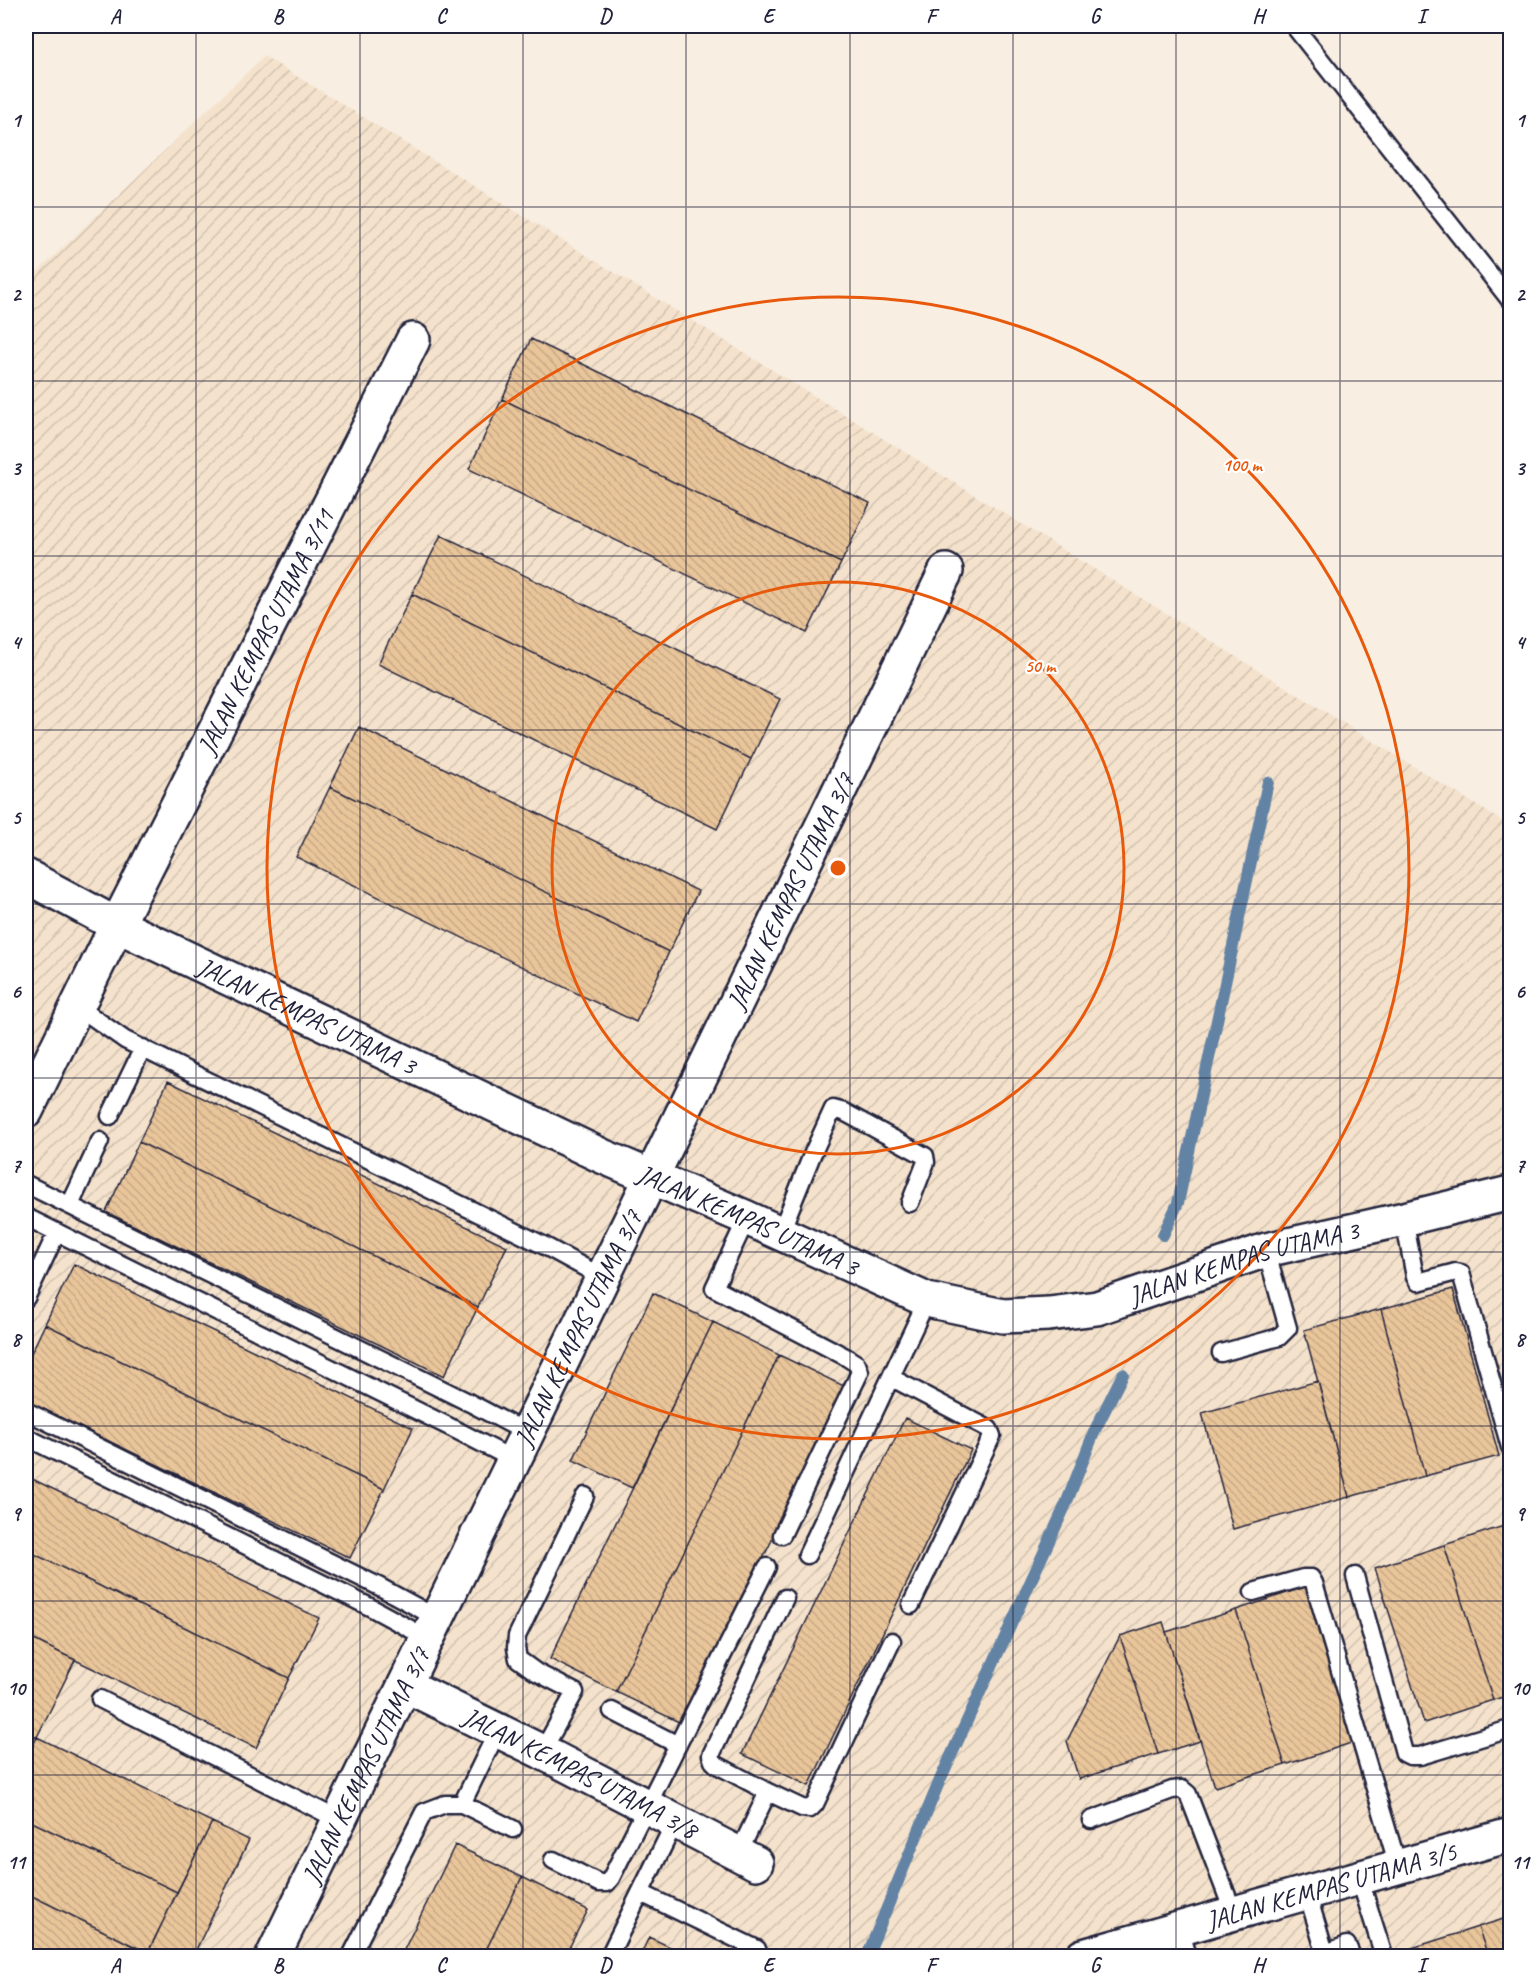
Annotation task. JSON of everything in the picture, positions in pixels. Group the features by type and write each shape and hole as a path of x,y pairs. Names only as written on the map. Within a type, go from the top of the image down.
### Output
{"street":[{"name":"JALAN KEMPAS UTAMA 3/11","path":"26,1111 117,925 413,340"},
{"name":"JALAN KEMPAS UTAMA 3/7","path":"273,1956 945,571"},
{"name":"JALAN KEMPAS UTAMA 3","path":"26,876 117,925 602,1156 747,1218 927,1300 1003,1316 1049,1314 1097,1308 1266,1250 1404,1220 1510,1192"},
{"name":"JALAN KEMPAS UTAMA 3/8","path":"405,1685 747,1857"},
{"name":"JALAN KEMPAS UTAMA 3/5","path":"1083,1956 1184,1943 1234,1914 1510,1836"}],"lane":[{"path":"1294,26 1510,300"},
{"path":"77,1006 125,1040 534,1240 602,1277"},
{"path":"110,1116 143,1048"},
{"path":"780,1234 833,1109 844,1112 926,1156 926,1162 910,1203"},
{"path":"70,1205 100,1141"},
{"path":"26,1184 449,1392 520,1447"},
{"path":"26,1217 458,1431 520,1447"},
{"path":"747,1218 714,1288 846,1357 858,1364 860,1372 782,1535"},
{"path":"1404,1220 1415,1277 1418,1282 1456,1272 1461,1273 1510,1447"},
{"path":"26,1298 57,1232"},
{"path":"1221,1353 1279,1337 1288,1328 1266,1250"},
{"path":"807,1555 927,1300"},
{"path":"892,1378 989,1429 993,1436 910,1605"},
{"path":"26,1411 380,1587 432,1628"},
{"path":"26,1437 359,1602 432,1628"},
{"path":"542,1752 576,1692 536,1672 518,1659 517,1636 585,1496"},
{"path":"553,1860 599,1883 607,1883 767,1567"},
{"path":"1355,1576 1404,1753 1410,1756 1420,1756 1510,1729"},
{"path":"1253,1592 1303,1578 1311,1578 1314,1583 1398,1866"},
{"path":"785,1598 711,1755 712,1761 717,1765 802,1808 810,1809 815,1804 892,1641"},
{"path":"100,1699 339,1820"},
{"path":"612,1711 678,1745"},
{"path":"462,1804 498,1730"},
{"path":"1091,1820 1172,1790 1182,1789 1188,1794 1234,1914"},
{"path":"747,1857 768,1792"},
{"path":"351,1956 424,1812 445,1804 462,1804 513,1829"},
{"path":"609,1956 676,1820"},
{"path":"1359,1877 1384,1956"},
{"path":"641,1893 757,1949 759,1956"},
{"path":"1306,1893 1324,1949 1331,1951 1347,1945 1352,1956"}],"shaded area":[{"path":"264,56 1510,826 1510,1956 26,1956 26,283"}],"building":[{"path":"531,339 870,503 841,563 502,399"},
{"path":"502,399 841,563 807,633 469,469"},
{"path":"441,535 780,699 751,759 412,594"},
{"path":"412,594 751,759 717,829 378,664"},
{"path":"359,727 698,891 669,952 330,787"},
{"path":"330,787 669,952 636,1022 296,857"},
{"path":"168,1081 507,1246 478,1307 139,1142"},
{"path":"139,1142 478,1307 444,1376 106,1212"},
{"path":"74,1264 413,1428 384,1489 45,1324"},
{"path":"1453,1289 1499,1456 1425,1476 1381,1309"},
{"path":"653,1293 713,1322 632,1488 573,1460"},
{"path":"1381,1309 1425,1476 1349,1497 1304,1330"},
{"path":"713,1322 779,1355 616,1692 550,1659"},
{"path":"45,1324 384,1489 350,1558 26,1401 26,1364"},
{"path":"779,1355 846,1387 683,1724 616,1692"},
{"path":"1318,1381 1349,1497 1233,1529 1202,1413"},
{"path":"905,1418 971,1450 809,1786 742,1754"},
{"path":"26,1476 319,1618 289,1678 26,1550"},
{"path":"1510,1524 1510,1695 1493,1700 1444,1545"},
{"path":"1444,1545 1493,1700 1424,1723 1375,1568"},
{"path":"26,1550 289,1678 256,1748 26,1636"},
{"path":"1308,1586 1357,1741 1285,1765 1236,1610"},
{"path":"1236,1610 1285,1765 1215,1787 1166,1632"},
{"path":"1163,1622 1200,1741 1158,1754 1120,1636"},
{"path":"26,1636 75,1660 37,1737 26,1731"},
{"path":"1120,1636 1158,1754 1079,1779 1067,1741"},
{"path":"26,1731 37,1737 26,1762"},
{"path":"37,1737 212,1822 177,1892 26,1819 26,1762"},
{"path":"26,1819 177,1892 148,1953 26,1893"},
{"path":"212,1822 249,1840 193,1956 146,1956"},
{"path":"455,1845 522,1877 483,1956 401,1956"},
{"path":"522,1877 588,1910 565,1956 483,1956"},
{"path":"26,1893 148,1953 146,1956 26,1956"},
{"path":"1510,1917 1510,1956 1488,1956 1478,1927"},
{"path":"1478,1927 1488,1956 1412,1956 1409,1949"},
{"path":"649,1937 689,1956 640,1956"}],"waterway":[{"path":"1163,1235 1178,1203 1268,782"},
{"path":"867,1956 940,1780 1066,1504 1095,1430 1123,1374"}]}
